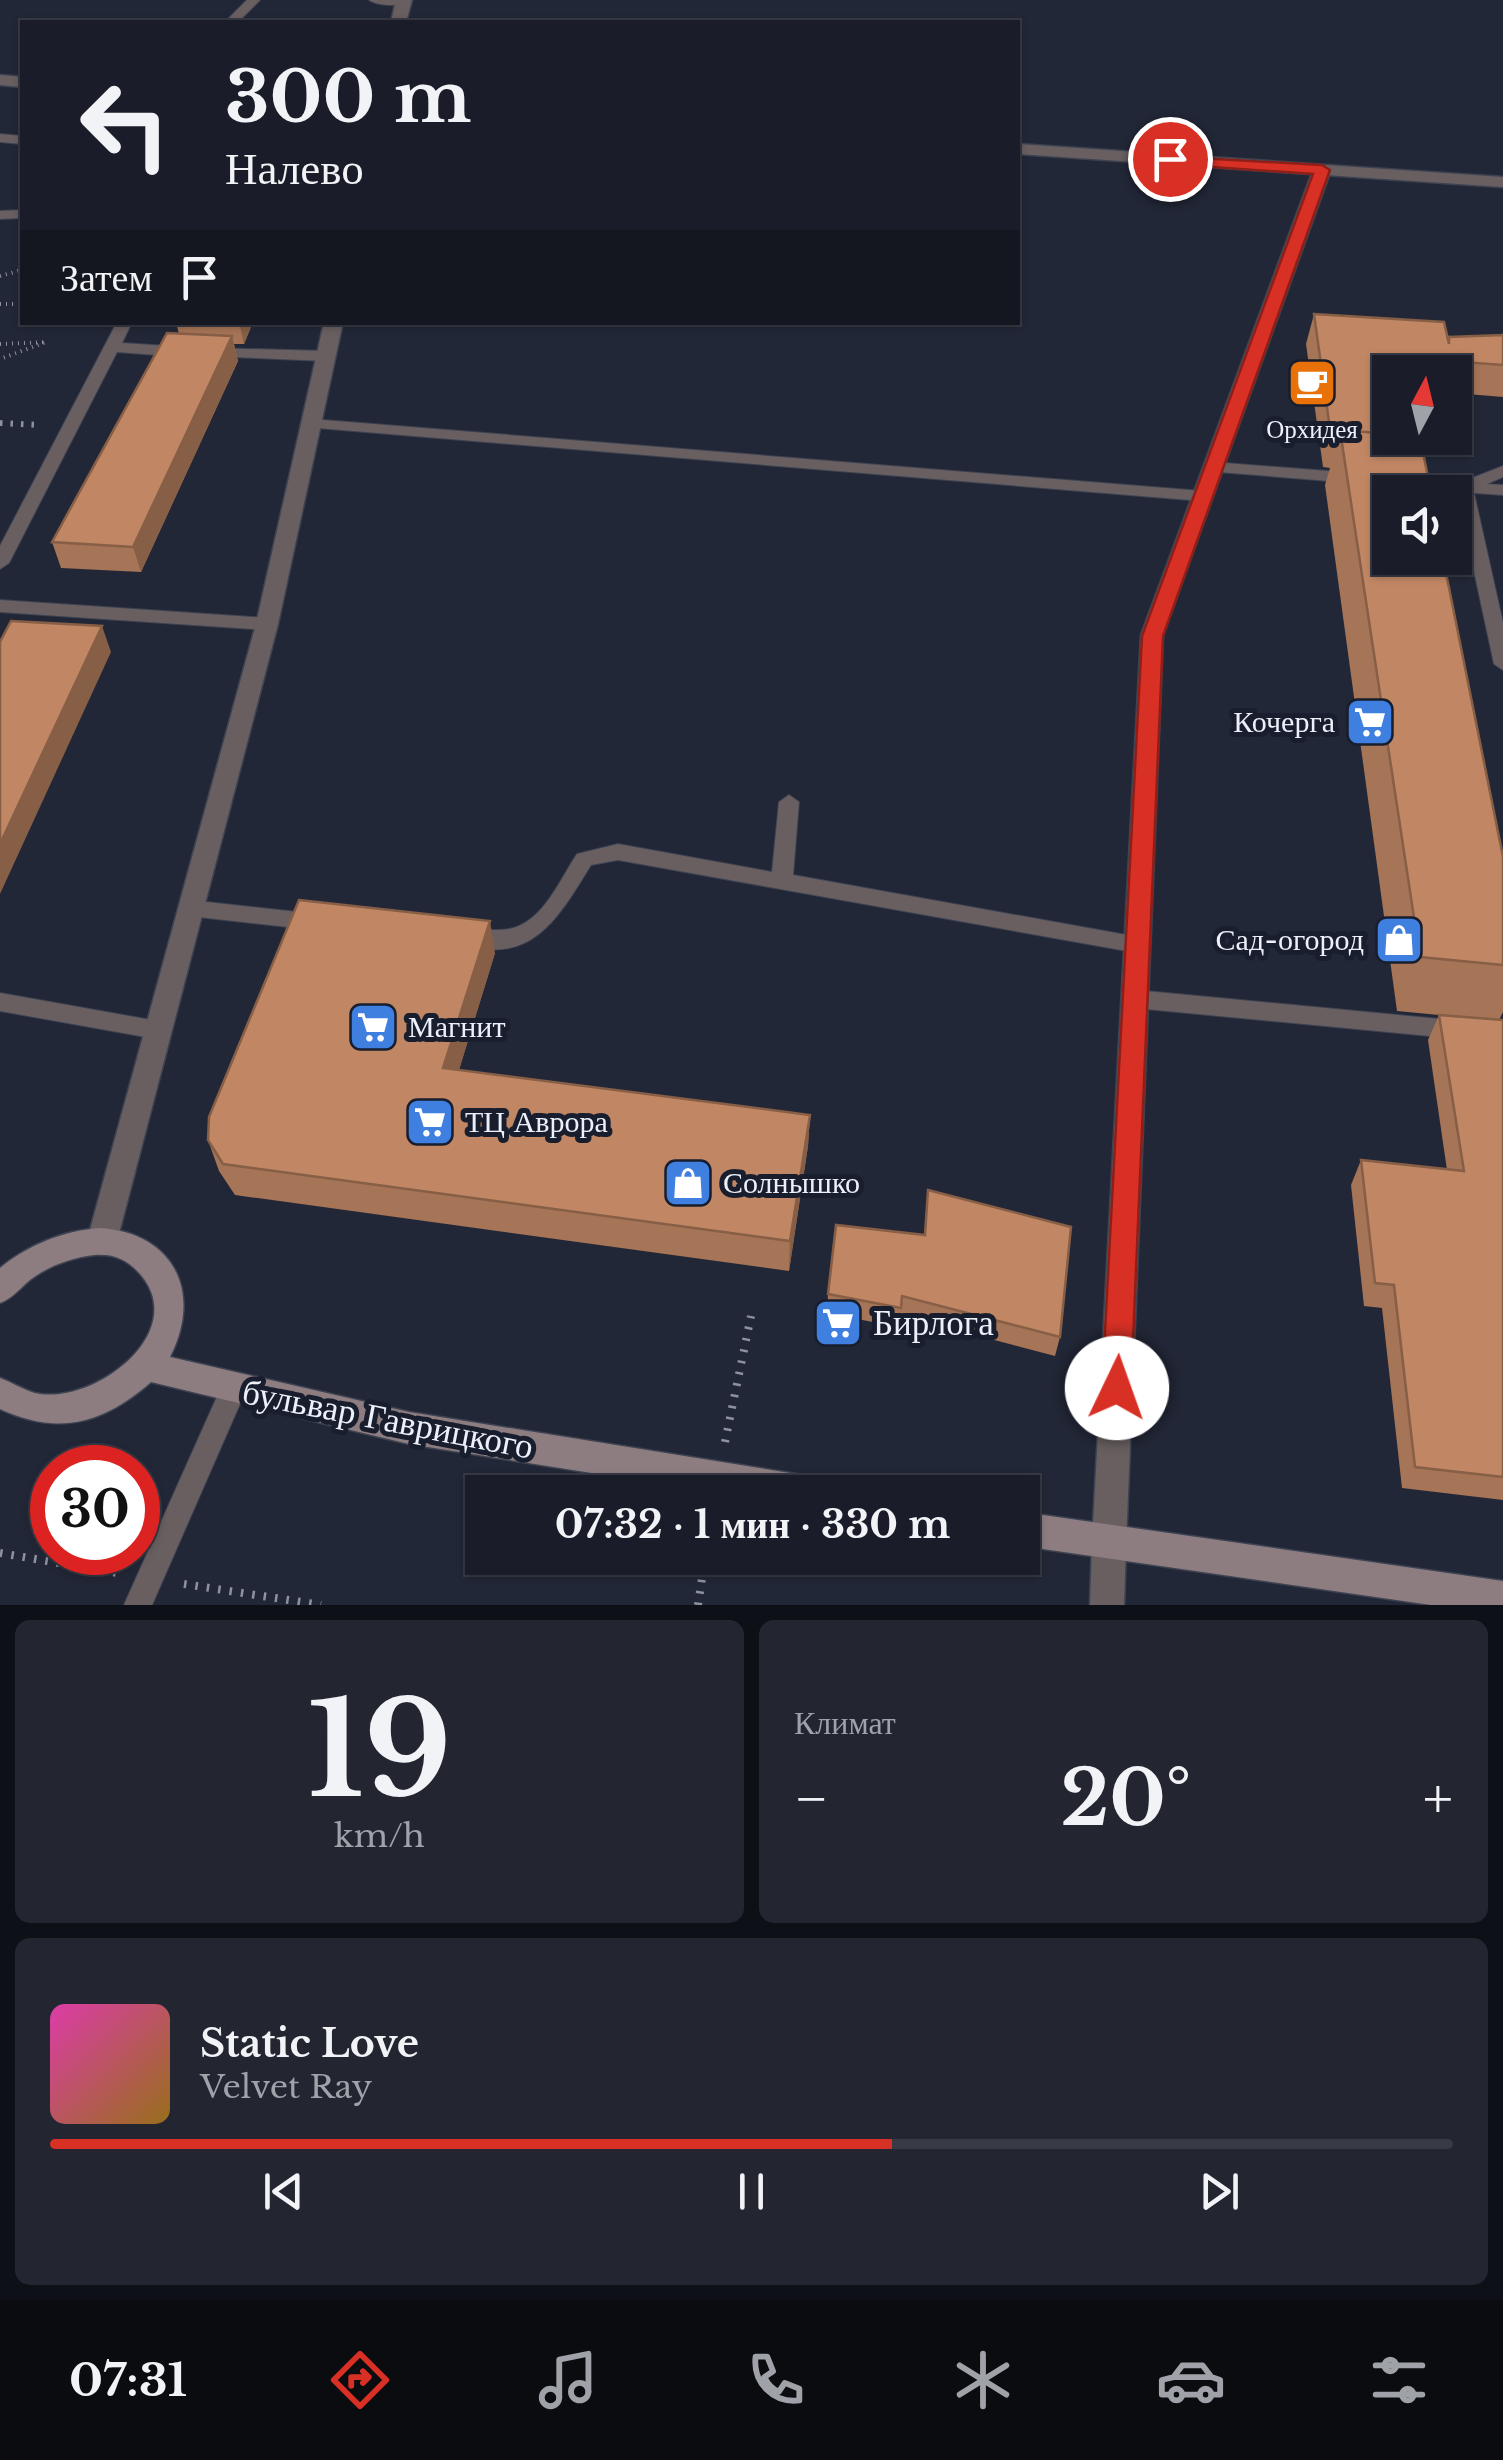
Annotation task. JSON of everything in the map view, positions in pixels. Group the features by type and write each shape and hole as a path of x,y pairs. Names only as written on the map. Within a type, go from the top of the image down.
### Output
{"main road":[{"path":"0,1289 28,1263 59,1248 102,1241 131,1248 154,1264 165,1280 170,1306 165,1336 147,1366 121,1389 80,1408 46,1412 15,1405 0,1393"},
{"name":"бульвар Гаврицкого","path":"147,1366 233,1390 409,1428 705,1475"},
{"path":"1040,1533 1503,1598"}],"street":[{"path":"1020,149 1503,182"},
{"path":"1108,1605 1152,636 1322,170"},
{"path":"102,1241 268,624 333,325"}],"lane":[{"path":"233,20 254,0"},
{"path":"376,0 404,0"},
{"path":"0,563 124,325"},
{"path":"115,347 326,356"},
{"path":"311,424 1202,496"},
{"path":"1212,466 1368,479"},
{"path":"1472,484 1503,471"},
{"path":"1472,488 1503,490"},
{"path":"1472,523 1503,664"},
{"path":"0,606 268,624"},
{"path":"782,881 790,802"},
{"path":"452,936 508,942 538,928 584,859 618,852 1138,945"},
{"path":"189,908 339,924"},
{"path":"1135,998 1503,1034"},
{"path":"0,1002 157,1030"},
{"path":"138,1605 233,1390"}],"path":[{"path":"0,344 46,342 0,359"},
{"path":"718,1475 751,1316"},
{"path":"698,1605 703,1575"}],"building":[{"path":"1314,314 1444,322 1449,344 1449,337 1503,335 1503,365 1472,363 1472,355 1372,355 1372,433 1340,430 1338,436 1331,436"},
{"path":"167,333 232,336 133,547 52,542"},
{"path":"1340,430 1372,433 1372,455 1423,455 1428,475 1372,475 1372,575 1446,575 1503,857 1503,965 1420,957"},
{"path":"11,621 102,626 0,844 0,642"},
{"name":"ТЦ Аврора","path":"299,900 490,921 443,1068 810,1115 790,1241 223,1164 208,1140 209,1117"},
{"path":"1439,1015 1503,1020 1503,1477 1415,1467 1394,1285 1375,1283 1361,1160 1464,1171"},
{"path":"928,1190 1071,1227 1060,1337 902,1296 901,1308 828,1294 836,1225 925,1235"}],"place":[{"name":"Орхидея","path":"1312,383"},
{"name":"Кочерга","path":"1370,722"},
{"name":"Сад-огород","path":"1399,940"},
{"name":"Магнит","path":"373,1027"},
{"name":"ТЦ Аврора","path":"430,1122"},
{"name":"Солнышко","path":"688,1183"},
{"name":"Бирлога","path":"838,1323"}],"route":[{"path":"1117,1388 1152,636 1322,170 1170,159"}]}
